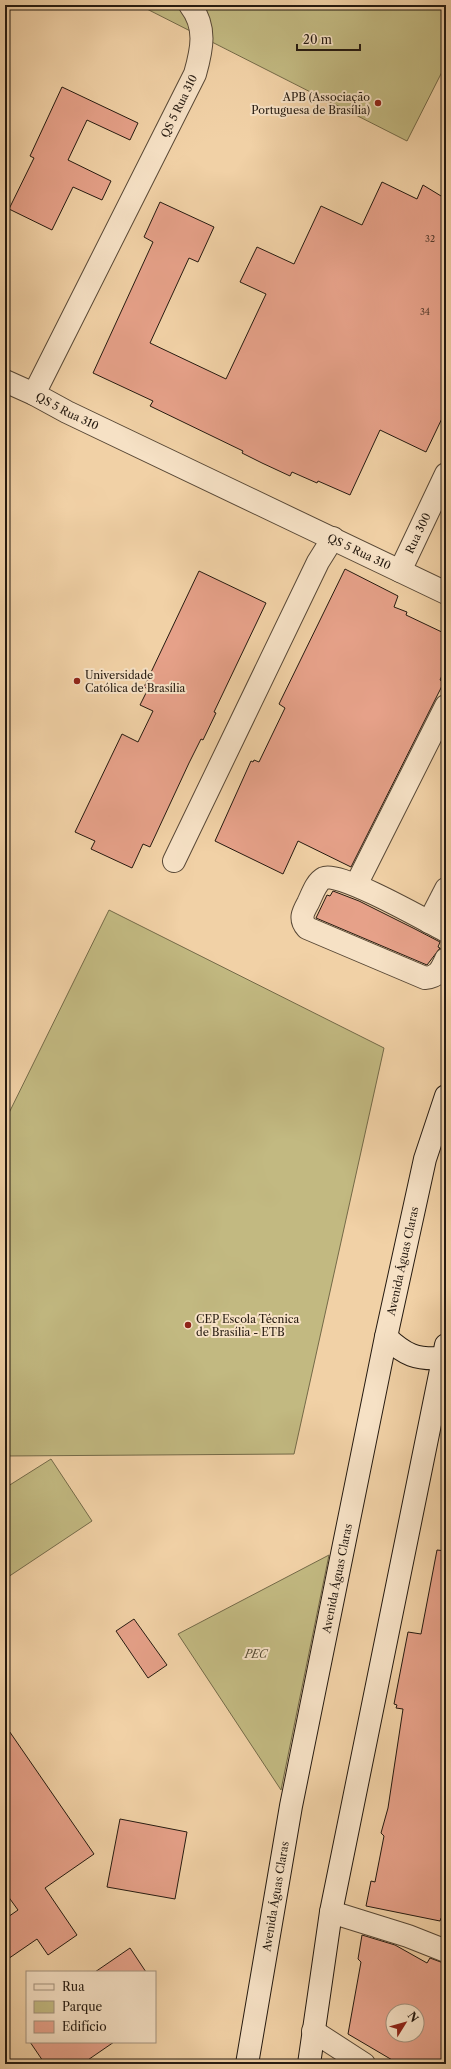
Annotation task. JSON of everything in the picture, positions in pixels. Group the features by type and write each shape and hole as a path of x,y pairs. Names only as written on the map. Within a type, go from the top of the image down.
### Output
{"street":[{"name":"QS 5 Rua 310","path":"190,5 198,15 201,29 202,50 195,74 34,394 66,412 446,593"},
{"path":"5,381 34,394"},
{"name":"Rua 300","path":"400,571 446,474"},
{"path":"174,862 318,562 333,538"},
{"path":"356,885 446,706"},
{"path":"446,889 438,926 356,885 338,878 328,877 323,878 319,882 302,914 303,924 307,928 425,978 436,976 446,959"},
{"name":"Avenida Águas Claras","path":"247,2064 291,1806 386,1337 425,1159 446,1096"},
{"path":"386,1337 400,1350 410,1356 427,1359 444,1352"},
{"path":"309,2064 331,1912 384,1659 444,1352"},
{"path":"331,1912 408,1936 446,1951"},
{"path":"313,2032 364,2064"}],"green space":[{"name":"APB (Associação Portuguesa de Brasília)","path":"139,5 446,5 446,64 407,141"},
{"path":"109,910 384,1048 294,1454 5,1456 5,1121"},
{"path":"51,1459 92,1521 5,1579 5,1488"},
{"name":"PEC","path":"329,1555 281,1790 178,1634"}],"building":[{"path":"62,87 138,123 130,140 87,120 68,160 111,181 102,200 73,187 52,230 9,209 34,158 30,156"},
{"path":"382,182 417,199 423,185 446,199 446,410 426,452 380,430 350,495 318,481 317,483 292,472 290,476 262,463 242,453 243,451 150,406 153,401 93,373 153,242 144,237 160,202 214,227 198,262 189,258 150,343 226,379 266,294 240,282 257,247 294,264 321,206 362,225"},
{"path":"345,569 398,596 394,607 407,612 406,615 446,634 446,667 440,680 444,682 351,867 298,841 283,874 215,841 251,761 253,762 254,760 259,762 285,708 279,704"},
{"path":"199,571 266,603 214,712 216,713 203,740 201,739 189,763 150,847 143,844 132,868 91,849 95,841 75,832 122,734 138,742 153,711 140,705 148,689 144,687"},
{"path":"333,891 359,901 440,942 438,947 440,948 427,965 316,918 327,895 330,896"},
{"path":"437,1550 446,1551 446,1919 441,1918 440,1921 366,1906 371,1881 375,1882 384,1836 381,1833 388,1808 403,1709 396,1708 397,1705 394,1704 408,1632 421,1634"},
{"path":"134,1619 167,1665 148,1678 116,1631"},
{"path":"5,1725 94,1854 45,1888 77,1935 48,1955 37,1939 5,1961 5,1919 18,1910 5,1892"},
{"path":"120,1819 187,1832 175,1899 107,1887"},
{"path":"362,1935 395,1945 427,1963 430,1958 446,1964 446,2064 399,2064 348,2034 361,1962 358,1959"},
{"path":"130,1948 145,1971 96,1971"},
{"path":"31,2043 113,2043 82,2064 45,2064"}],"place":[{"name":"APB (Associação Portuguesa de Brasília)","path":"378,103"},
{"name":"Universidade Católica de Brasília","path":"77,681"},
{"name":"CEP Escola Técnica de Brasília - ETB","path":"188,1325"}]}
